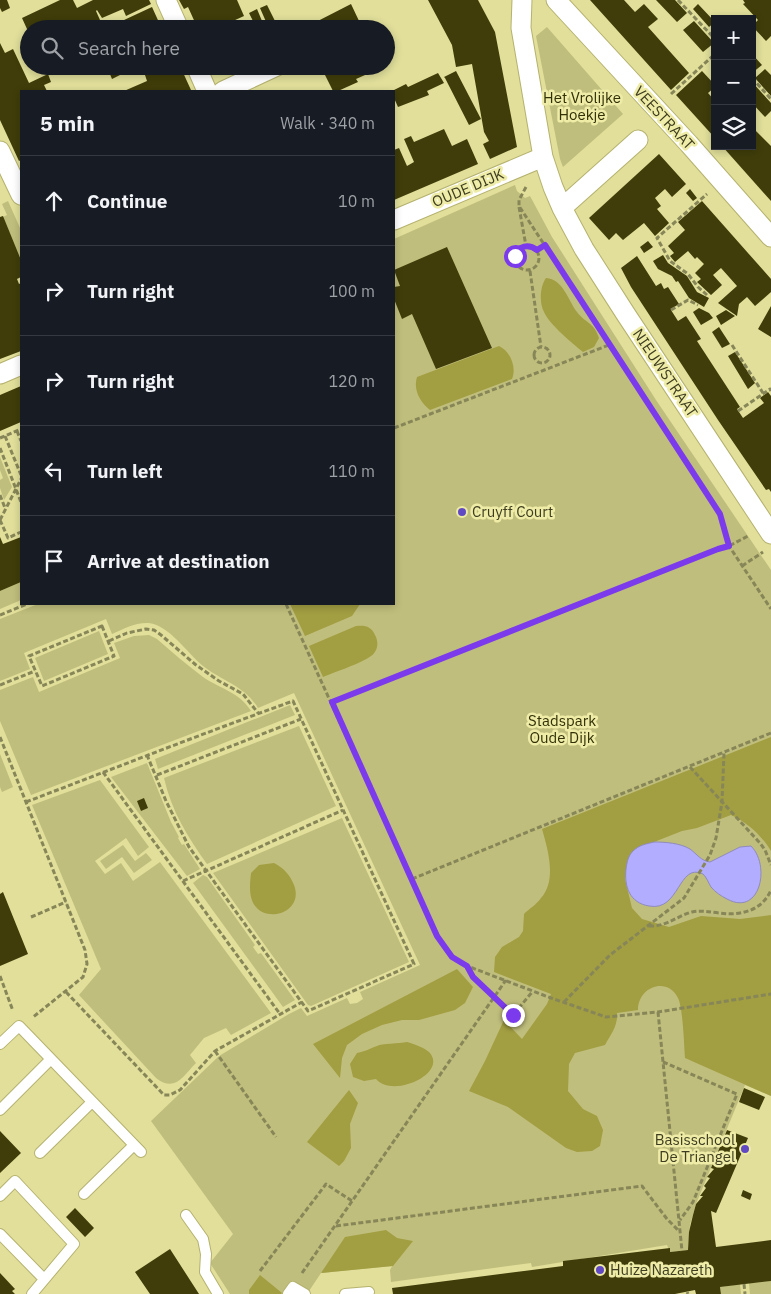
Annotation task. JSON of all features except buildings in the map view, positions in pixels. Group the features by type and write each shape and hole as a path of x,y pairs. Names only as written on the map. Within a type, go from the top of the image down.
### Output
{"street":[{"path":"166,0 175,20"},
{"name":"NIEUWSTRAAT","path":"522,0 521,28 543,157 562,208 573,230 767,537"},
{"name":"VEESTRAAT","path":"556,0 771,236"},
{"path":"200,75 207,90"},
{"path":"225,90 258,75"},
{"path":"562,208 638,140"},
{"path":"0,151 20,193"},
{"name":"OUDE DIJK","path":"395,220 543,157"},
{"path":"0,374 20,366"}],"lane":[{"path":"0,1044 19,1026 137,1148 84,1194"},
{"path":"0,1110 51,1059"},
{"path":"40,1153 92,1102"},
{"path":"0,1196 16,1180 74,1244 32,1294"},
{"path":"186,1216 203,1239 206,1254 205,1272 218,1294"},
{"path":"0,1234 44,1279"},
{"path":"290,1290 305,1294"},
{"path":"345,1294 369,1292"}],"path":[{"path":"678,0 711,35"},
{"path":"656,108 711,58"},
{"path":"756,82 771,99"},
{"path":"526,246 519,206 522,195 543,157"},
{"path":"707,295 688,274 670,261 656,238 722,181"},
{"path":"519,206 720,514 729,546 771,609"},
{"path":"537,250 545,245"},
{"path":"530,271 518,267 515,260 516,252 526,246 537,250"},
{"path":"530,271 539,263 537,250"},
{"path":"530,271 541,347"},
{"path":"671,310 688,300 698,305"},
{"path":"395,428 609,345"},
{"path":"732,345 763,393"},
{"path":"541,347 534,352 534,357 537,361 545,362"},
{"path":"541,347 548,350 550,354 545,362"},
{"path":"545,362 547,369"},
{"path":"738,411 763,393 770,389 771,391"},
{"path":"0,438 20,430"},
{"path":"17,431 20,438"},
{"path":"5,436 20,473"},
{"path":"0,448 20,499"},
{"path":"20,481 1,522 8,538 20,532"},
{"path":"0,494 6,509"},
{"path":"332,702 718,549 767,537"},
{"path":"742,566 767,537"},
{"path":"0,615 25,605"},
{"path":"286,605 424,907 444,947 452,957 467,966 610,1018 771,994"},
{"path":"102,626 114,656 42,686 35,671 29,656 102,626"},
{"path":"109,641 127,633 146,629 154,630 196,665 219,681 243,694 258,713"},
{"path":"0,685 35,671"},
{"path":"26,802 147,755 258,713 293,701 414,964 308,1011 206,871 180,831 147,755"},
{"path":"156,775 301,719"},
{"path":"412,879 771,733"},
{"path":"0,737 85,950 87,964 83,977 66,992 19,1026 0,976"},
{"path":"564,1002 610,954 684,898 710,855 716,838 722,802 724,753"},
{"path":"690,766 760,843 771,865"},
{"path":"103,772 280,1014"},
{"path":"183,881 343,810"},
{"path":"648,926 657,927 691,913 704,910 730,914 747,912 762,904 771,890"},
{"path":"31,917 66,902"},
{"path":"467,966 473,977 513,1015 533,991"},
{"path":"290,1290 506,980"},
{"path":"66,992 164,1095 170,1095 180,1090 214,1051 302,1002"},
{"path":"658,1012 682,1251"},
{"path":"214,1051 276,1138"},
{"path":"663,1062 737,1094 693,1202 679,1221"},
{"path":"260,1271 326,1184 352,1201"},
{"path":"335,1226 642,1186 667,1219 680,1232"},
{"path":"744,1284 745,1294"}],"green space":[{"name":"Het Vrolijke Hoekje","path":"547,27 623,114 563,167 536,36"},
{"name":"Stadspark Oude Dijk","path":"515,185 517,191 525,198 530,196 552,237 656,400 771,570 771,1096 745,1085 696,1204 690,1225 688,1250 670,1252 667,1245 532,1267 531,1263 391,1282 390,1270 392,1266 321,1273 307,1294 230,1294 210,1263 233,1234 151,1121 219,1056 289,1014 301,1008 307,1016 347,998 350,1004 357,1003 363,999 360,992 420,965 294,693 258,708 247,694 203,666 164,629 156,625 144,623 130,626 112,634 106,619 24,653 30,669 0,681 0,619 35,605 395,605 395,239"},
{"path":"8,201 20,228 20,258 3,217 7,215 2,204"},
{"path":"0,457 12,487 4,500 0,488 0,480 3,478 0,470"},
{"path":"20,582 20,600 0,609 0,591"},
{"path":"99,631 108,654 44,681 35,658"},
{"path":"149,635 157,639 203,677 241,699 251,711 31,795 0,721 0,690 33,677 39,692 120,658 114,643 134,636"},
{"path":"290,705 295,715 158,769 155,759"},
{"path":"299,726 336,806 207,864 181,823 171,801 164,778"},
{"path":"0,754 13,787 2,792 0,787"},
{"path":"147,763 178,838 200,869 187,876 111,777"},
{"path":"100,780 149,847 138,856 126,838 95,861 105,874 121,863 133,881 160,862 271,1013 231,1035 226,1028 204,1038 190,1055 196,1063 183,1077 174,1083 168,1084 156,1078 79,995 101,969 32,805"},
{"path":"342,818 409,962 311,1006 308,1005 213,873"},
{"path":"123,845 135,861 146,853 152,860 134,873 122,857 106,869 100,861"},
{"path":"203,875 207,877 255,945 253,947 258,954 261,953 295,1000 283,1007 193,883"},
{"path":"771,1281 771,1294 750,1294 749,1283"},
{"path":"740,1284 741,1294 721,1294 720,1287"}],"shaded area":[{"path":"546,278 552,279 561,286 580,316 595,329 599,338 594,347 583,352 547,317 542,308 541,299 542,285"},
{"path":"499,346 503,348 512,360 514,369 512,379 430,410 420,399 416,387 417,377"},
{"path":"290,605 359,605 352,616 305,636"},
{"path":"356,626 367,627 372,630 377,643 375,652 361,662 323,677 309,646"},
{"path":"771,737 771,851 754,830 743,821 731,815 642,845 630,856 625,879 632,908 642,919 669,927 701,916 740,919 771,915 771,1096 685,1058 680,1003 673,991 661,986 648,990 643,995 639,1002 638,1010 617,1013 615,1026 605,1045 575,1053 569,1064 568,1091 583,1109 597,1116 603,1130 600,1146 592,1151 577,1152 566,1148 508,1107 469,1091 504,1020 522,1039 547,1004 551,994 494,972 495,957 502,947 519,937 523,931 524,914 539,900 549,883 550,865 542,829"},
{"path":"654,842 682,845 710,862 740,847 751,846 757,855 760,865 759,887 747,901 738,903 718,894 703,874 695,872 683,880 667,902 659,906 642,904 633,898 627,888 627,864 630,855 635,849"},
{"path":"274,863 289,875 296,894 290,908 284,912 269,914 262,912 253,903 250,890 251,873 259,865"},
{"path":"457,969 473,987 465,1003 455,1010 419,1020 402,1020 382,1025 362,1034 347,1045 342,1058 340,1078 313,1044"},
{"path":"407,1042 429,1052 433,1060 432,1068 426,1075 406,1085 394,1086 384,1084 376,1079 364,1081 353,1077 350,1064 357,1053 379,1045"},
{"path":"349,1090 358,1103 350,1124 351,1148 339,1166 307,1142"},
{"path":"386,1230 397,1238 413,1241 393,1266 321,1273 345,1237"},
{"path":"260,1275 282,1293 249,1294 249,1290"}],"place":[{"name":"Cruyff Court","path":"462,512"},
{"name":"Basisschool De Triangel","path":"745,1149"},
{"name":"Huize Nazareth","path":"600,1270"}],"route":[{"path":"513,1015 473,977 467,966 452,957 437,936 332,702 729,546 720,514 545,245 537,250 530,246 522,247 516,252 515,256"}]}
